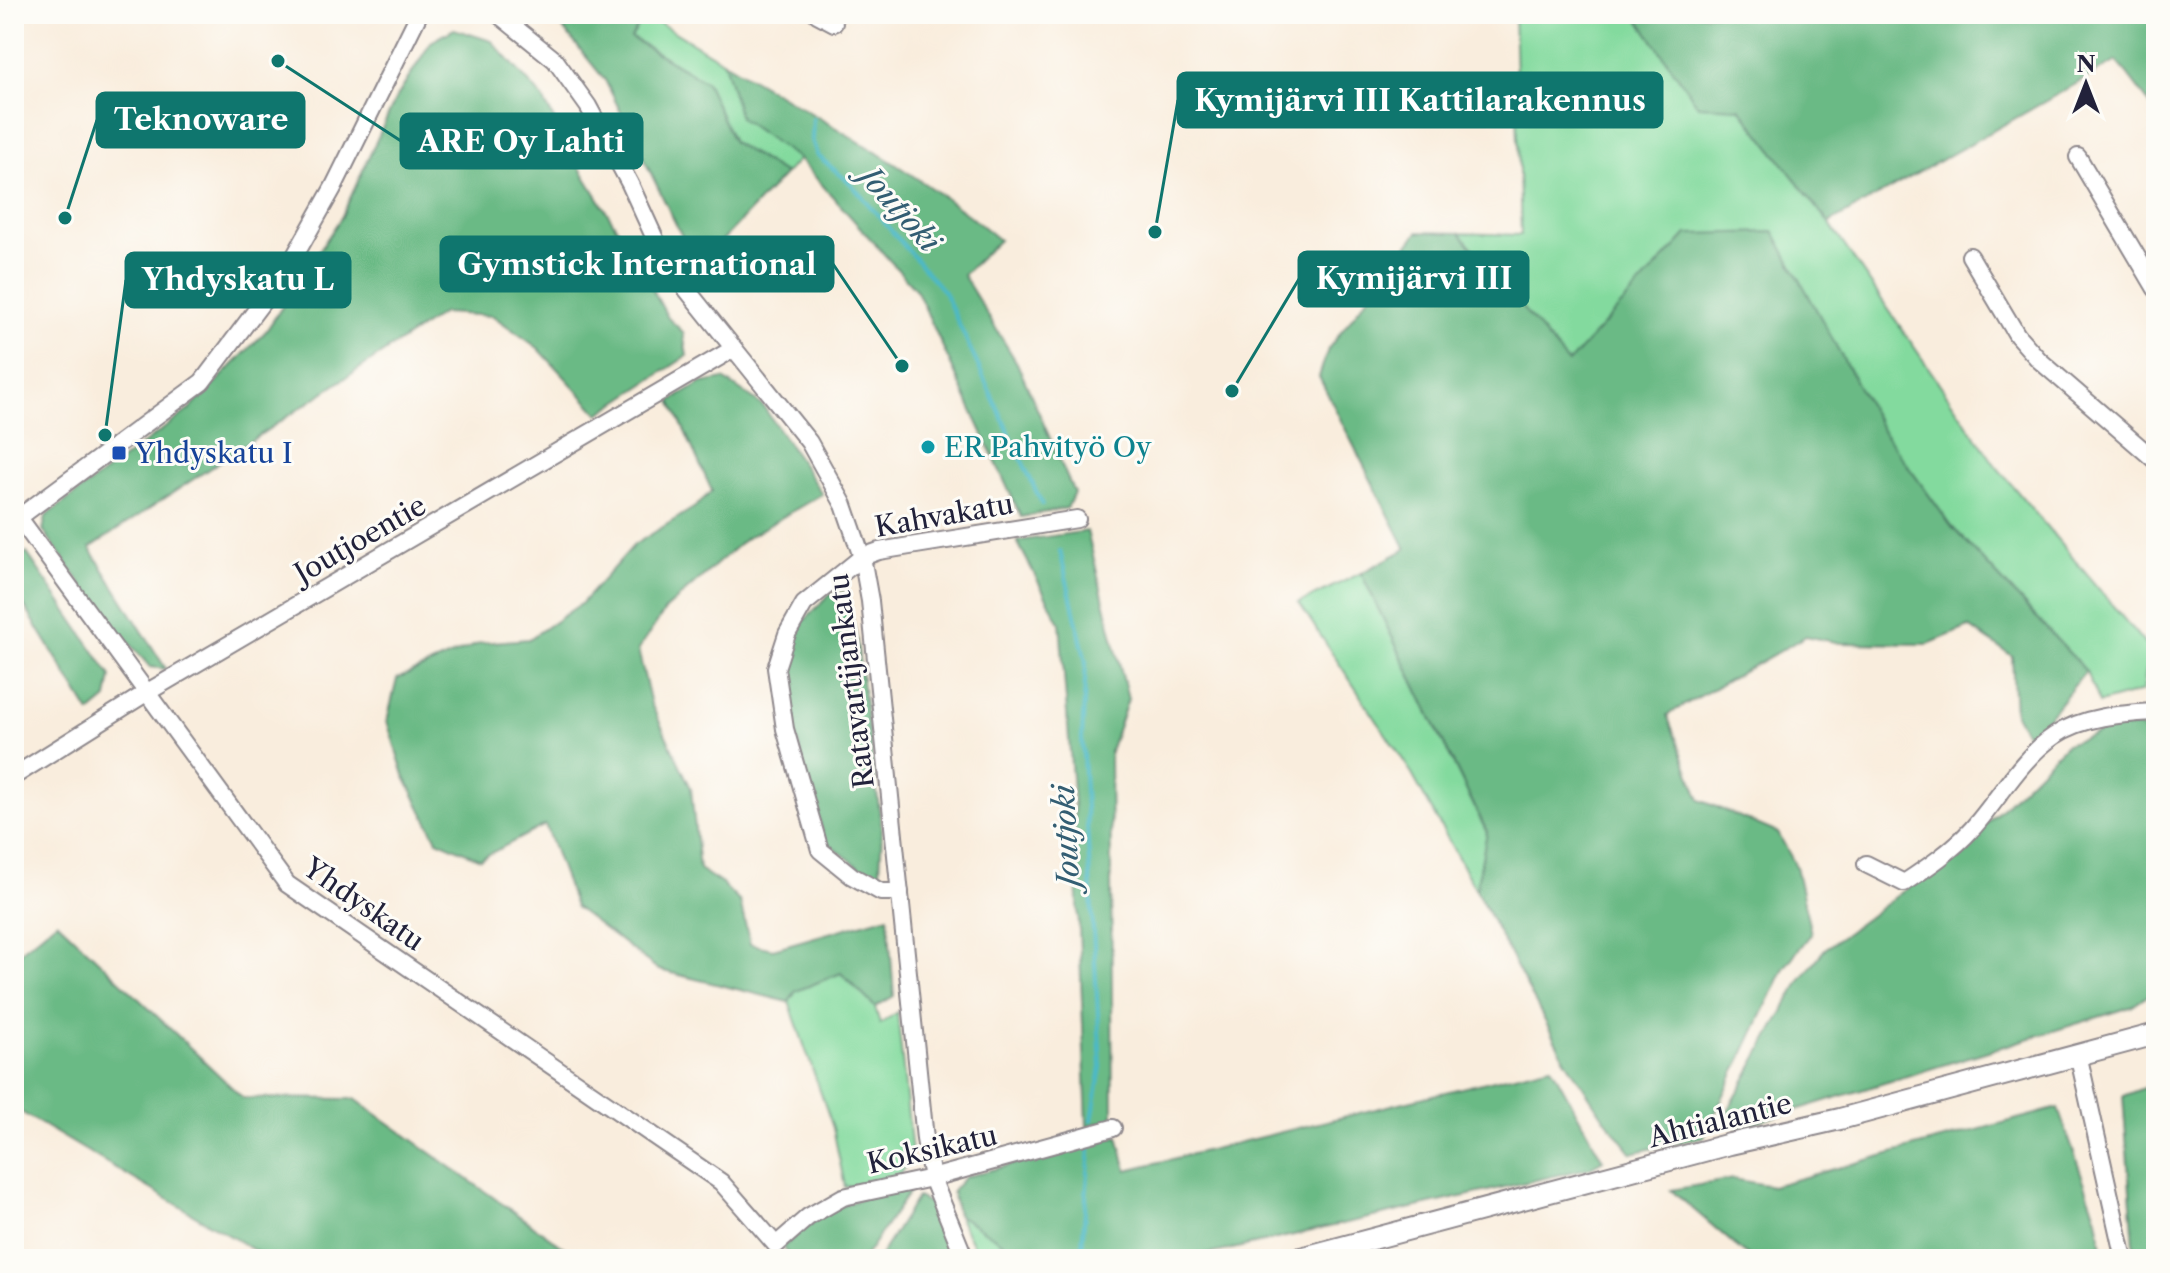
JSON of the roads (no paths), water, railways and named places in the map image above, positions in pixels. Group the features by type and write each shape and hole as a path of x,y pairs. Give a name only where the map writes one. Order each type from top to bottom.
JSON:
{"main road":[{"name":"Ahtialantie","path":"1297,1259 2156,1034"}],"street":[{"path":"16,517 202,382 288,268 333,188 419,14"},
{"name":"Ratavartijankatu","path":"498,14 555,60 588,106 630,184 667,265 809,442 844,505 862,557 870,601 925,1139 932,1178 965,1259"},
{"path":"817,14 834,23"},
{"path":"2078,157 2156,289"},
{"path":"1970,256 2017,335 2039,360 2156,461"},
{"name":"Joutjoentie","path":"14,776 146,693 733,349"},
{"name":"Yhdyskatu","path":"16,517 287,884 721,1182 776,1245"},
{"name":"Kahvakatu","path":"900,892 881,892 852,876 820,850 785,729 776,668 787,634 804,604 862,557 879,551 1077,519"},
{"path":"1866,864 1904,883 1930,866 1971,830 2026,763 2055,736 2080,724 2103,718 2156,712"},
{"path":"2078,1054 2124,1259"},
{"name":"Koksikatu","path":"776,1245 808,1217 843,1197 932,1178 1113,1128"}],"waterway":[{"name":"Joutjoki","path":"813,119 812,140 817,155 851,184 944,292 1042,504"},
{"name":"Joutjoki","path":"1060,551 1086,662 1082,738 1101,1067 1092,1120"},
{"name":"Joutjoki","path":"1081,1259 1090,1148"}],"place":[{"name":"ARE Oy Lahti","path":"278,61"},
{"name":"Teknoware","path":"65,218"},
{"name":"Kymijärvi III Kattilarakennus","path":"1155,232"},
{"name":"Gymstick International","path":"902,366"},
{"name":"Kymijärvi III","path":"1232,391"},
{"name":"Yhdyskatu L","path":"105,435"},
{"name":"ER Pahvityö Oy","path":"928,447"},
{"name":"Yhdyskatu I","path":"119,453"}]}
